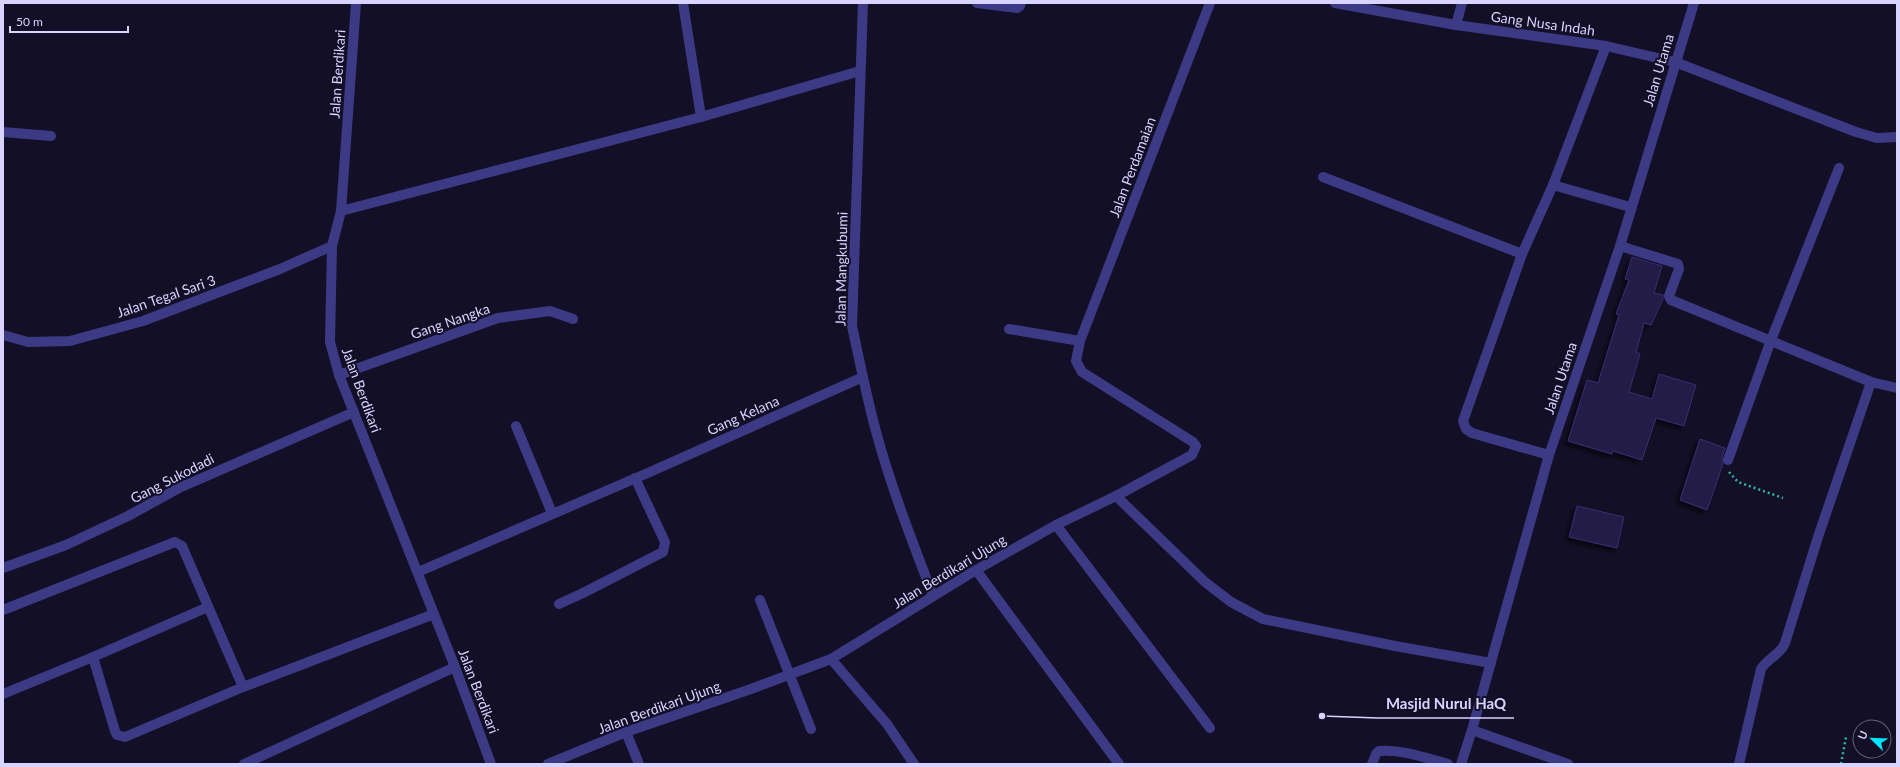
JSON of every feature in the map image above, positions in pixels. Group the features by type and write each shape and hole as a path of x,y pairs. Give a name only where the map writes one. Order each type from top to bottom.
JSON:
{"street":[{"name":"Jalan Berdikari","path":"356,3 341,210 332,246 330,342 339,375 418,572 491,764"},
{"path":"682,3 701,117"},
{"name":"Jalan Mangkubumi","path":"863,3 852,326 877,436 903,514 933,596"},
{"path":"977,3 1017,8 1021,3"},
{"name":"Jalan Perdamaian","path":"1080,341 1210,3"},
{"name":"Gang Nusa Indah","path":"1335,3 1371,6 1456,25 1606,46 1675,62 1856,132 1878,138 1897,137"},
{"path":"1456,25 1462,3"},
{"name":"Jalan Utama","path":"1460,764 1472,730 1549,455 1620,246 1630,207 1694,3"},
{"path":"1549,455 1472,433 1466,429 1464,421 1522,254 1553,184 1606,46"},
{"path":"341,210 701,117 860,71"},
{"path":"3,132 50,136"},
{"path":"1728,460 1771,340 1839,168"},
{"path":"1323,177 1522,254"},
{"path":"1553,184 1630,207"},
{"name":"Jalan Tegal Sari 3","path":"3,335 28,342 70,341 150,318 280,269 332,246"},
{"path":"1620,246 1678,264 1679,269 1669,296 1671,300 1871,382 1897,388"},
{"name":"Gang Nangka","path":"339,375 498,318 550,311 573,319"},
{"path":"1009,329 1080,341"},
{"name":"Jalan Berdikari Ujung","path":"548,764 626,732 831,659 976,570 1056,525 1116,496 1192,455 1196,446 1193,442 1082,372 1076,361 1080,341"},
{"name":"Gang Kelana","path":"418,572 863,377"},
{"path":"1739,764 1761,669 1767,660 1782,650 1785,643 1818,536 1871,382"},
{"name":"Gang Sukodadi","path":"3,568 66,545 128,516 200,478 354,412"},
{"path":"516,426 552,513"},
{"path":"559,604 663,552 665,542 635,478"},
{"path":"1116,496 1205,582 1231,602 1263,619 1396,646 1491,663"},
{"path":"1056,525 1210,728"},
{"path":"3,610 174,542 182,546 243,687"},
{"path":"976,570 1119,764"},
{"path":"760,600 812,729"},
{"path":"3,694 208,607"},
{"path":"93,657 115,731 117,735 125,737 243,687 434,614"},
{"path":"831,659 887,724 914,764"},
{"path":"244,764 455,667"},
{"path":"1472,730 1568,764"},
{"path":"626,732 639,764"},
{"path":"1372,764 1378,751 1419,756 1448,764"}],"path":[{"path":"1728,460 1726,467 1728,472 1738,482 1783,498"},
{"path":"1841,764 1846,737"}],"building":[{"path":"1632,257 1662,266 1654,293 1663,295 1663,299 1651,325 1644,323 1636,352 1640,354 1629,392 1652,399 1659,374 1696,385 1684,426 1656,418 1642,460 1613,451 1612,454 1568,441 1587,380 1598,383 1619,315 1616,314 1629,280 1625,279"},
{"path":"1700,439 1725,448 1722,458 1723,464 1707,510 1680,500"},
{"path":"1577,506 1624,517 1617,548 1569,537"}],"place":[{"name":"Masjid Nurul HaQ","path":"1322,716"}]}
